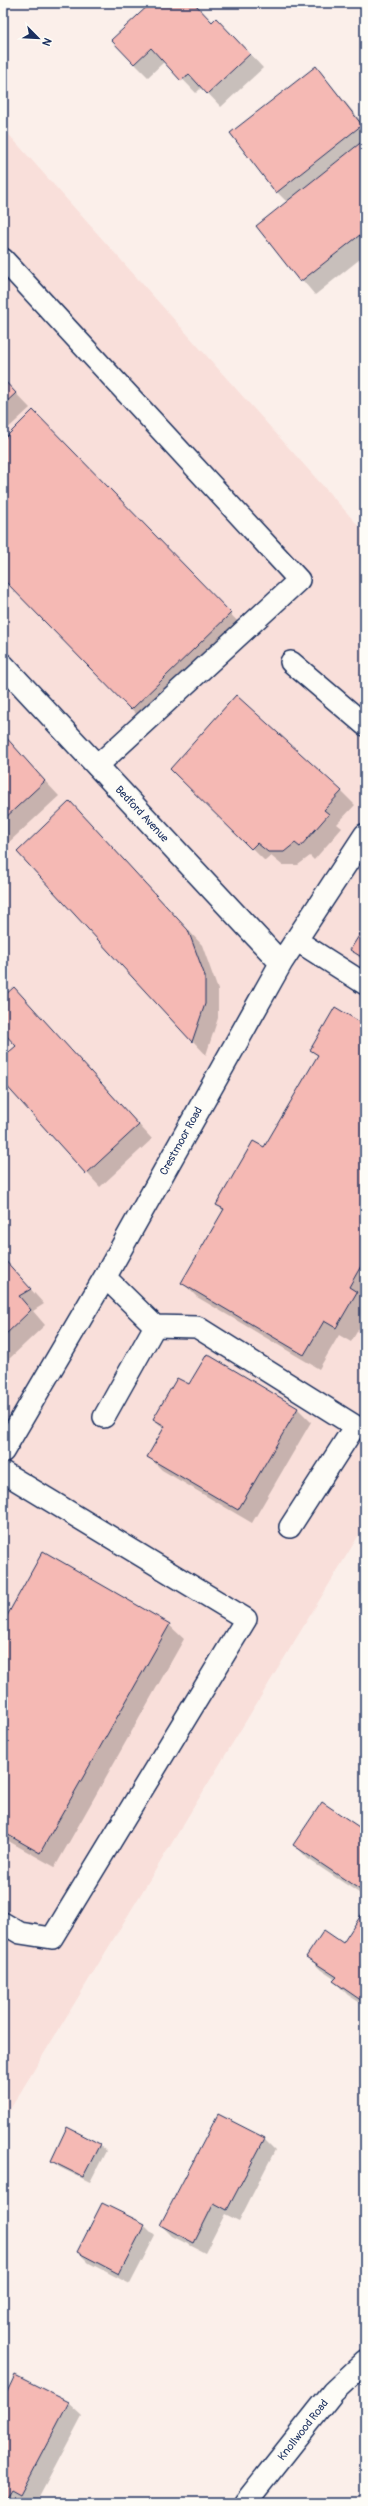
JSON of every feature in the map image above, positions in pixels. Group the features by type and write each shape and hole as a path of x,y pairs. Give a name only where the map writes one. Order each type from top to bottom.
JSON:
{"street":[{"name":"Bedford Avenue","path":"3,664 281,963"},
{"name":"Crestmoor Road","path":"3,1451 105,1277 281,963 365,835"},
{"name":"Knollwood Road","path":"245,2503 333,2392 365,2362"}],"lane":[{"path":"3,259 299,580 97,766"},
{"path":"291,662 365,725"},
{"path":"296,940 365,984"},
{"path":"105,1277 155,1326 197,1327 355,1426 290,1527"},
{"path":"104,1417 155,1326"},
{"path":"3,1472 246,1619 52,1938 20,1934 3,1923"}],"shaded area":[{"path":"3,128 365,533 365,1525 3,2121"}],"building":[{"path":"151,3 194,3 212,22 216,18 250,54 207,94 189,74 181,81 151,48 134,64 111,40"},
{"path":"316,66 362,125 276,193 230,133"},
{"path":"364,140 365,231 300,282 256,226"},
{"path":"3,379 16,393 3,405"},
{"path":"33,410 231,613 131,710 3,579 3,440"},
{"path":"236,695 342,791 324,810 329,814 300,847 295,843 284,852 268,852 257,843 251,849 170,769"},
{"path":"4,735 45,781 3,820 3,737"},
{"path":"70,801 188,930 205,976 205,1004 192,1042 17,852"},
{"path":"365,926 365,959 350,950"},
{"path":"14,987 139,1125 86,1174 3,1082 3,1057 16,1046 3,1032 3,997"},
{"path":"335,1007 365,1025 365,1259 349,1287 357,1292 336,1328 324,1321 304,1355 181,1283 224,1209 216,1205 253,1141 264,1147 318,1055 310,1050"},
{"path":"3,1258 31,1289 19,1296 31,1310 3,1337"},
{"path":"207,1354 298,1408 238,1510 147,1457 165,1426 153,1419 177,1378 189,1384"},
{"path":"43,1551 170,1624 40,1853 3,1832 3,1623"},
{"path":"322,1802 365,1831 365,1893 293,1845"},
{"path":"365,1909 365,2003 333,1981 337,1977 306,1957 324,1930 343,1943"},
{"path":"218,2114 265,2138 227,2210 214,2203 194,2243 160,2225"},
{"path":"67,2127 100,2144 83,2177 51,2161"},
{"path":"102,2203 145,2224 119,2274 77,2252"},
{"path":"15,2375 69,2402 20,2495 11,2490 3,2503 3,2390 7,2392"}]}
